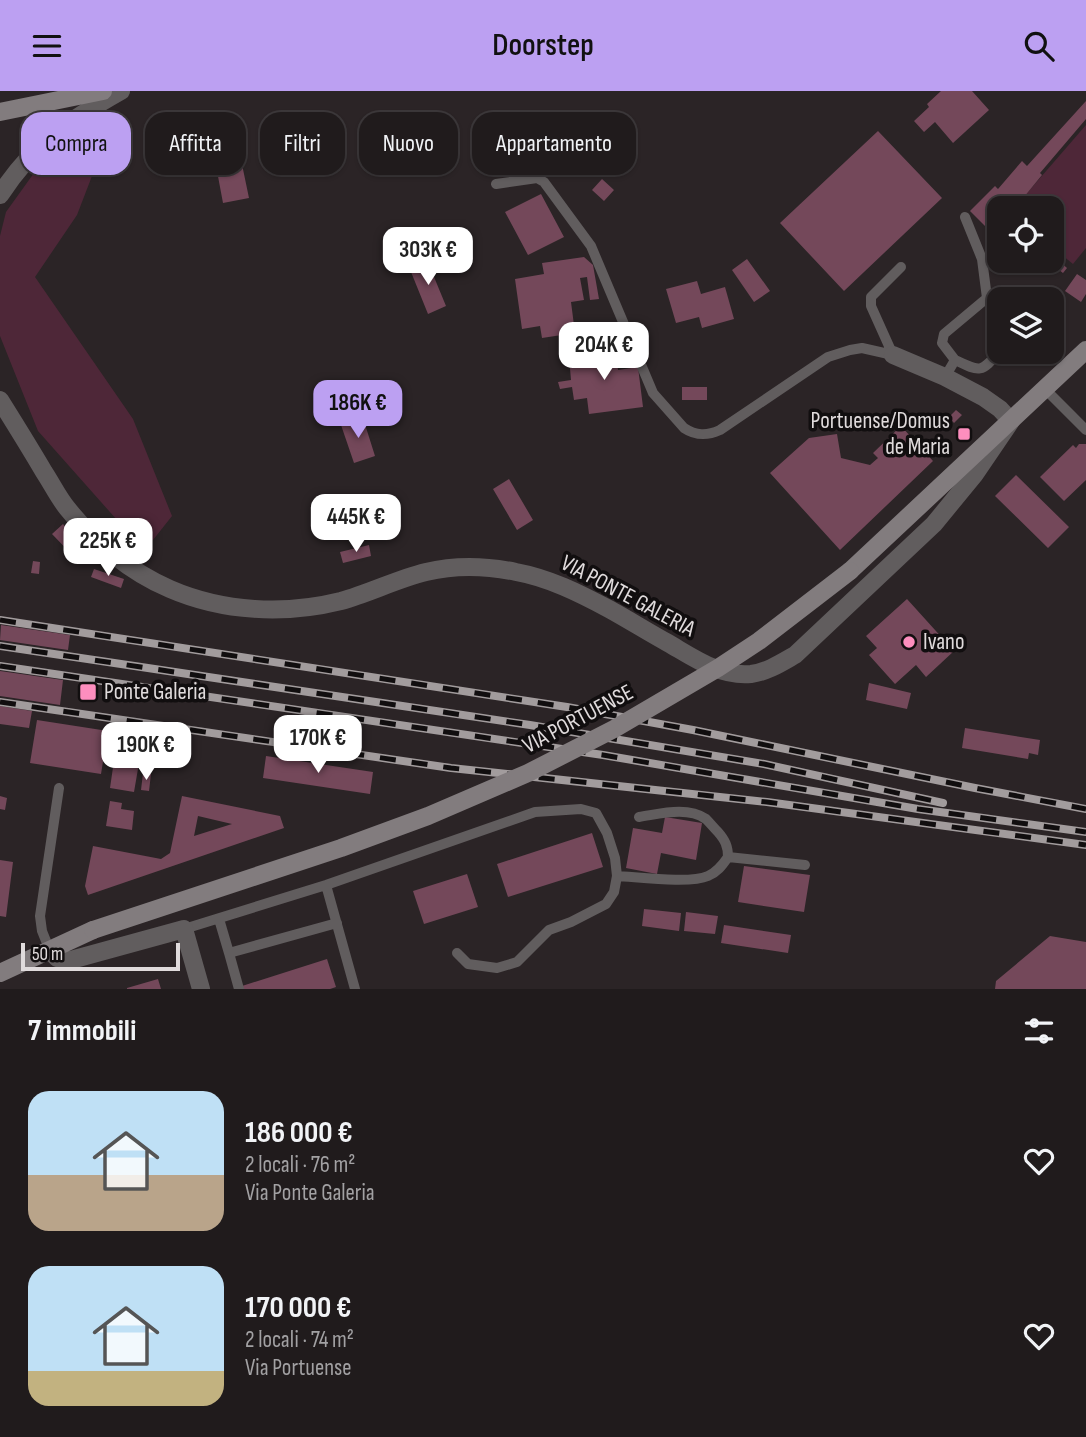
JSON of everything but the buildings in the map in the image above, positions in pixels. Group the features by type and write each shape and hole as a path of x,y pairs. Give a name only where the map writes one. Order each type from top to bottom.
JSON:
{"main road":[{"path":"0,112 103,91"},
{"name":"VIA PORTUENSE","path":"0,974 93,930 341,848 428,816 528,773 671,697 769,633 850,571 1086,350"}],"street":[{"path":"0,195 24,161 46,140 76,117 121,91"},
{"path":"893,355 945,377 991,402 1011,421"},
{"name":"VIA PONTE GALERIA","path":"0,400 65,506 83,526 124,562 168,588 190,597 254,609 295,609 345,600 439,569 475,567 502,570 527,574 568,588 610,609 703,664 738,674 762,671 794,655 933,524 975,474 1011,421"},
{"path":"50,951 57,958 71,960 184,929 201,989"}],"lane":[{"path":"496,184 537,178 544,182 591,246 653,393 684,428 691,432 705,435 720,430 828,357 862,348 893,355"},
{"path":"965,217 982,259 987,298 944,334 942,343 955,360 975,370 989,364"},
{"path":"893,355 871,306 871,296 901,267"},
{"path":"945,377 955,360"},
{"path":"1045,389 1086,430"},
{"path":"50,951 40,924 40,916 59,788"},
{"path":"184,929 326,885 535,812 581,809 596,813 615,858 617,876 614,892 606,904 549,930 517,962 497,968 468,964 457,953"},
{"path":"617,876 690,880 706,877 719,870 728,857 724,839 705,819 692,813 681,811 639,817"},
{"path":"728,857 805,865"},
{"path":"326,885 355,989"},
{"path":"219,919 239,989"},
{"path":"229,953 337,923"}],"shaded area":[{"path":"1086,125 1086,248 1073,264 1064,257 1064,196 1024,196"},
{"path":"33,175 92,176 77,215 35,277 133,419 172,516 153,540 133,538 38,431 0,336 0,236 6,212"}],"railway":[{"path":"0,620 567,707 1086,809"},
{"path":"0,646 530,725 764,764 943,803"},
{"path":"0,666 603,755 918,809 1086,832"},
{"path":"0,702 451,768 767,802 1086,845"}],"place":[{"name":"Portuense/Domus de Maria","path":"964,434"},
{"name":"Ivano","path":"909,642"},
{"name":"Ponte Galeria","path":"88,692"}]}
